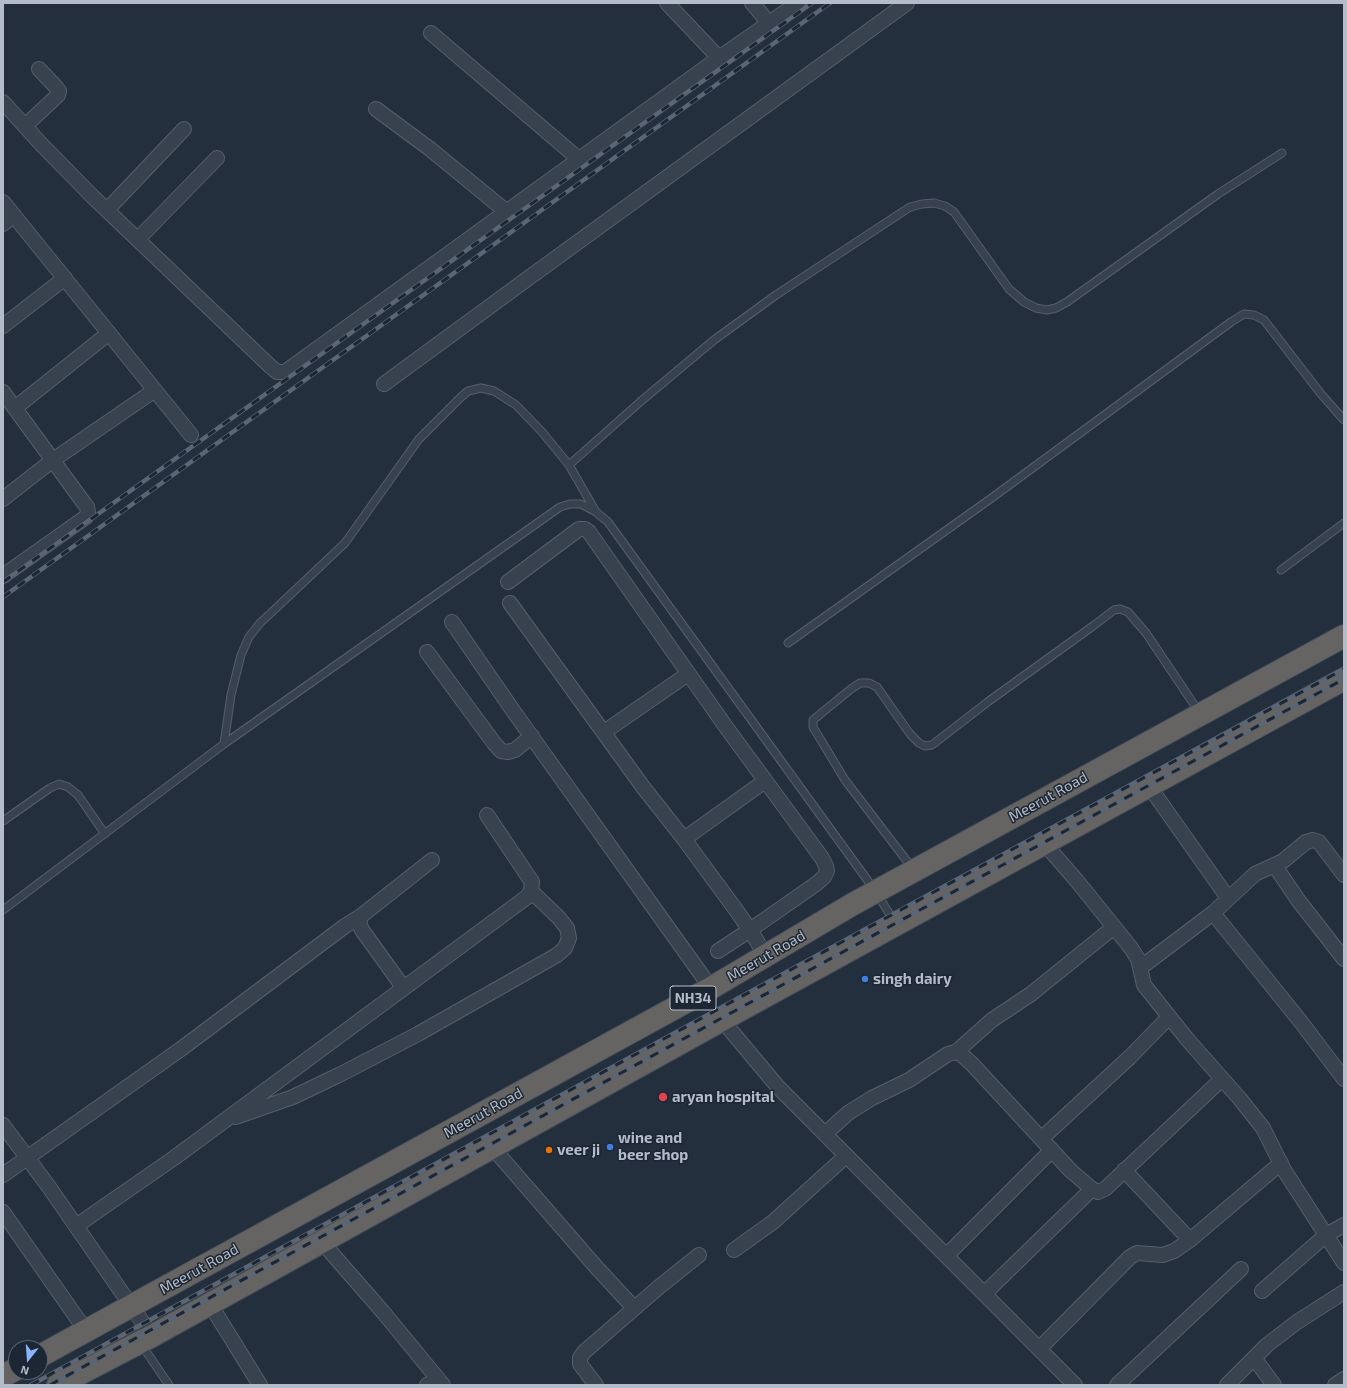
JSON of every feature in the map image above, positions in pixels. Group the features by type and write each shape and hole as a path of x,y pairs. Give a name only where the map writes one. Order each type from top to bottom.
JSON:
{"highway":[{"name":"Meerut Road","path":"48,1352 711,988 876,892 1344,636"},
{"name":"NH34","path":"58,1385 83,1376 146,1339 492,1147 1344,679"}],"street":[{"path":"667,3 719,58"},
{"path":"752,3 769,23"},
{"path":"3,102 41,144 107,210 270,366 277,372 285,372 719,58 798,3"},
{"path":"384,384 907,3"},
{"path":"431,33 580,160"},
{"path":"25,126 58,95 59,91 56,87 39,70"},
{"path":"376,109 430,149 507,212"},
{"path":"107,210 184,128"},
{"path":"138,239 217,158"},
{"path":"3,202 191,435"},
{"path":"3,224 14,215"},
{"path":"3,326 65,278"},
{"path":"15,408 109,333"},
{"path":"3,499 53,460 155,390"},
{"path":"3,392 82,499 88,512 86,517 5,571"},
{"path":"508,582 579,529 590,532 688,674 822,858 827,871 824,877 718,951"},
{"path":"510,603 643,787 684,839 736,910 766,956"},
{"path":"452,622 711,988"},
{"path":"427,652 501,751 508,752 515,750 532,736"},
{"path":"604,732 688,674"},
{"path":"684,839 765,781"},
{"path":"1149,786 1228,898"},
{"path":"76,1226 174,1158 403,987 527,897 531,890 532,882 487,815"},
{"path":"1140,968 1213,913 1255,874 1283,861 1306,842 1313,840 1319,842 1344,875"},
{"path":"1044,843 1077,881 1138,959 1144,985 1187,1039 1240,1099 1263,1128 1281,1163 1344,1263"},
{"path":"3,1175 187,1044 361,916 432,860"},
{"path":"1275,866 1298,900 1344,959"},
{"path":"223,1121 292,1097 341,1074 418,1034 557,955 565,948 569,938 567,928 531,890"},
{"path":"1213,913 1301,1022 1344,1079"},
{"path":"361,916 359,923 362,930 403,987"},
{"path":"825,1134 848,1113 872,1098 909,1080 948,1054 956,1052 992,1020 1031,994 1114,927"},
{"path":"1042,1138 1130,1057 1169,1017"},
{"path":"722,1020 778,1087 1075,1385"},
{"path":"956,1052 972,1064 1071,1171 1092,1189 1098,1192 1124,1170 1222,1078"},
{"path":"3,1125 28,1158 132,1306 146,1339"},
{"path":"492,1147 597,1268 634,1308"},
{"path":"946,1256 1052,1150"},
{"path":"734,1250 773,1222 846,1156"},
{"path":"1039,1348 1130,1257 1137,1253 1163,1255 1174,1251 1190,1240 1281,1163"},
{"path":"1124,1170 1190,1240"},
{"path":"984,1294 1092,1189"},
{"path":"3,1212 86,1331"},
{"path":"1262,1291 1326,1235 1344,1225"},
{"path":"321,1242 436,1383"},
{"path":"595,1385 580,1364 580,1358 584,1352 634,1308 699,1255"},
{"path":"1117,1385 1241,1269"},
{"path":"1227,1385 1267,1345 1296,1322 1344,1292"},
{"path":"210,1304 260,1385"},
{"path":"1254,1358 1274,1385"},
{"path":"1335,1385 1344,1379"}],"lane":[{"path":"569,465 640,402 714,340 776,295 910,207 934,203 945,206 954,212 1009,289 1024,302 1036,308 1048,310 1056,308 1067,302 1218,194 1282,153"},
{"path":"788,643 994,497 1231,322 1244,314 1254,315 1264,320 1321,394 1344,420"},
{"path":"224,744 231,695 241,655 249,637 260,623 346,542 419,439 468,391 480,388 494,391 516,405 542,432 569,465 596,512"},
{"path":"3,910 224,744 560,507 570,504 581,504 596,512 608,522 876,892 896,924"},
{"path":"1281,570 1344,522"},
{"path":"914,871 845,780 813,727 813,720 816,717 860,683 870,683 878,687 910,734 925,746 932,745 988,701 1114,610 1120,609 1128,612 1146,632 1201,714"},
{"path":"3,821 50,788 59,784 68,787 78,795 105,834"},
{"path":"146,1339 169,1385"}],"railway":[{"path":"3,582 812,3"},
{"path":"3,597 830,3"},
{"path":"31,1385 1344,669"},
{"path":"50,1385 1344,679"}],"place":[{"name":"singh dairy","path":"865,979"},
{"name":"aryan hospital","path":"663,1097"},
{"name":"wine and beer shop","path":"610,1147"},
{"name":"veer ji","path":"549,1150"}]}
